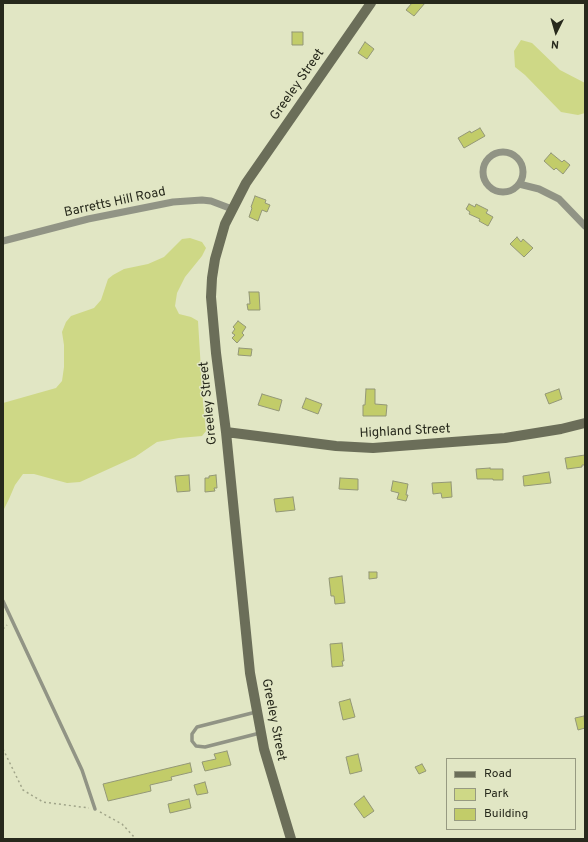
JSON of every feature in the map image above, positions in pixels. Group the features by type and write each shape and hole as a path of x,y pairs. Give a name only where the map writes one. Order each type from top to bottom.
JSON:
{"street":[{"name":"Greeley Street","path":"291,839 274,785 261,733 250,673 211,297 212,278 216,255 225,224 246,182 371,3"},
{"path":"501,152 514,155 522,165 522,178 519,184 508,191 501,192 494,190 485,181 483,175 483,168 486,162 495,154 501,152"},
{"path":"519,184 539,189 559,200 585,226"},
{"name":"Barretts Hill Road","path":"3,241 88,219 173,202 202,200 211,201 232,209"},
{"name":"Highland Street","path":"226,432 336,446 373,448 505,438 562,429 585,423"}],"lane":[{"path":"3,601 82,770 95,809"},
{"path":"256,712 197,727 192,734 192,741 196,746 205,747 261,733"}],"path":[{"path":"3,749 23,790 43,802 95,809 122,824 136,839"}],"green space":[{"path":"521,40 532,43 560,70 585,83 585,113 578,115 561,112 525,75 515,67 514,51"},
{"path":"190,238 202,242 206,248 202,256 185,277 177,293 175,306 179,314 191,317 198,321 206,431 202,436 157,442 135,457 80,482 67,483 34,474 23,474 15,485 3,511 3,403 56,388 62,381 64,367 64,345 62,332 66,322 71,316 94,308 101,300 108,279 113,275 124,269 148,264 164,257 182,239"}],"building":[{"path":"412,3 425,3 414,16 406,10"},
{"path":"292,32 303,32 303,45 292,45"},
{"path":"365,42 374,49 367,59 358,53"},
{"path":"480,128 485,136 464,148 458,138 470,131 471,133"},
{"path":"551,153 562,162 564,160 570,165 563,174 556,168 554,170 544,161"},
{"path":"255,196 266,200 265,203 270,205 267,212 262,210 258,221 249,217"},
{"path":"469,204 475,207 476,204 488,210 486,213 493,217 488,226 479,221 480,219 469,214 470,212 466,209"},
{"path":"517,237 521,242 523,239 533,248 524,257 510,244"},
{"path":"249,292 259,292 260,310 248,310 247,304 250,304"},
{"path":"238,321 246,327 242,333 244,335 237,343 232,338 235,335 232,333 235,329 233,327"},
{"path":"239,348 252,349 251,356 238,355"},
{"path":"366,389 375,389 375,404 387,405 386,416 363,416 363,405 365,405"},
{"path":"559,389 562,399 549,404 545,394"},
{"path":"262,394 282,400 279,411 258,405"},
{"path":"306,398 322,404 318,414 302,408"},
{"path":"585,455 585,465 582,465 582,467 567,469 565,458"},
{"path":"476,469 503,469 503,480 477,479"},
{"path":"549,472 551,483 524,486 523,476"},
{"path":"189,475 190,491 177,492 175,476"},
{"path":"216,475 217,488 214,488 215,491 205,492 205,478"},
{"path":"340,478 358,479 358,490 339,489"},
{"path":"393,481 408,484 406,495 408,495 406,501 397,499 399,493 391,491"},
{"path":"451,482 452,497 442,498 441,493 433,494 432,483"},
{"path":"293,497 295,510 276,512 274,499"},
{"path":"369,572 377,572 377,578 369,579"},
{"path":"342,576 345,603 335,604 334,596 331,596 329,578"},
{"path":"342,643 344,661 342,661 343,666 332,667 330,644"},
{"path":"350,699 355,717 343,720 339,702"},
{"path":"584,716 585,728 578,730 575,718"},
{"path":"227,751 231,765 205,771 202,762 216,759 214,754"},
{"path":"358,754 362,771 350,774 346,757"},
{"path":"190,763 192,772 171,777 172,780 150,785 151,791 108,801 103,784"},
{"path":"422,764 426,771 419,774 415,767"},
{"path":"205,782 208,793 197,795 194,785"},
{"path":"364,796 374,811 364,818 354,804"},
{"path":"189,799 191,808 170,813 168,804"}]}
